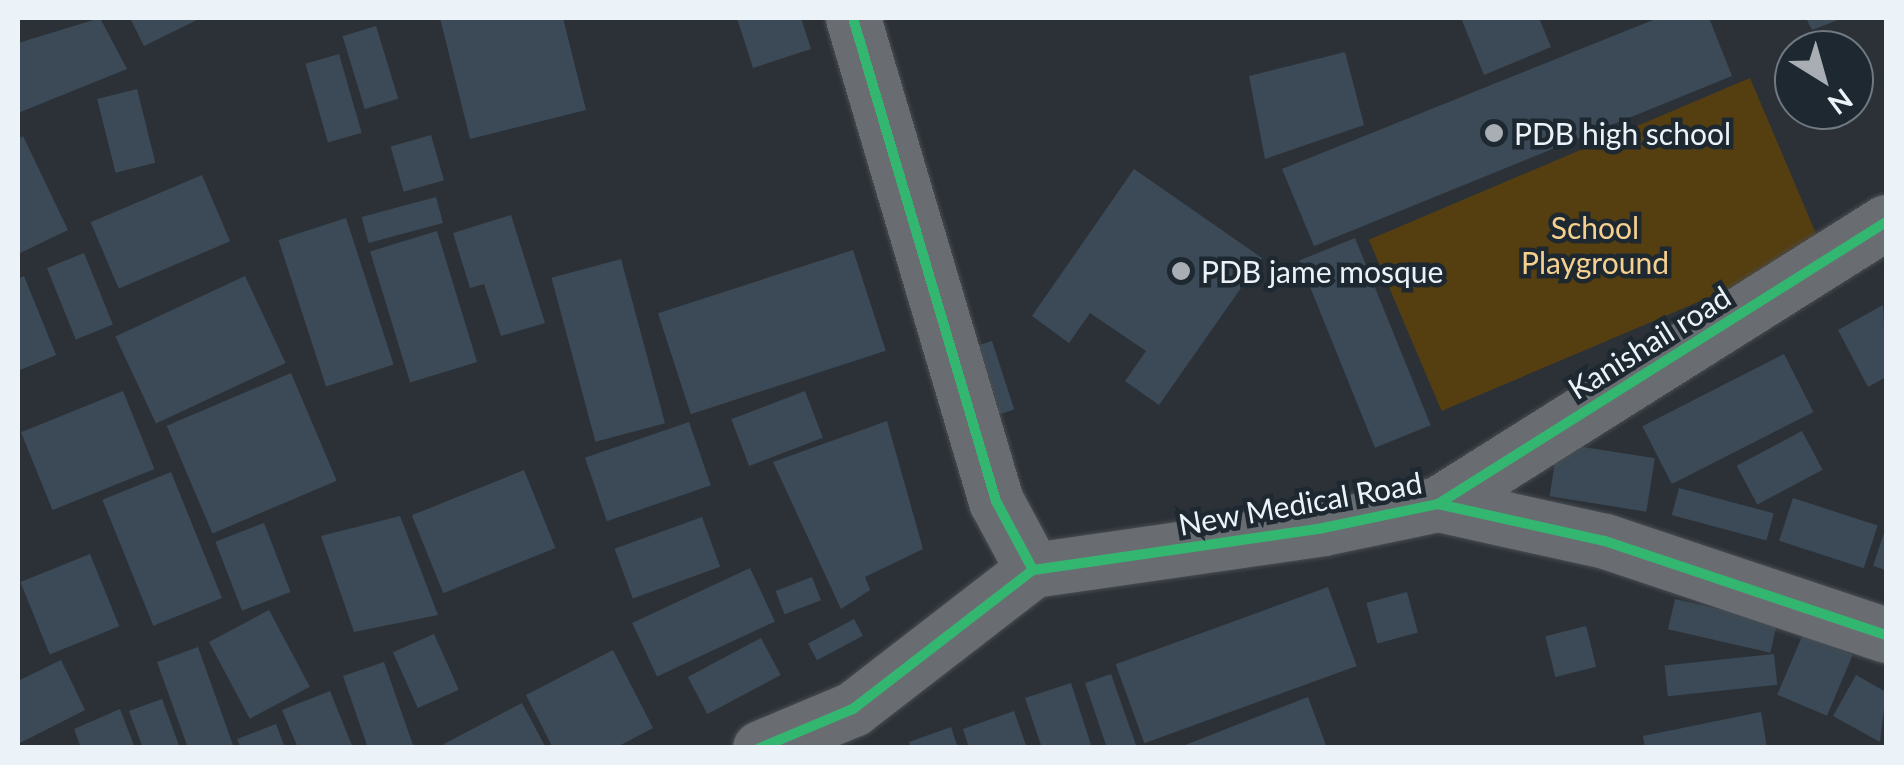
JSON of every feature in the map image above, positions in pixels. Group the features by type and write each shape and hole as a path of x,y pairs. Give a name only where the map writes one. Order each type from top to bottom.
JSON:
{"street":[{"path":"854,18 996,501 1033,570"},
{"name":"Kanishail road","path":"1438,504 1886,222"},
{"name":"New Medical Road","path":"760,748 853,709 1033,570 1323,528 1438,504 1605,541 1886,635"}],"green space":[{"name":"School Playground","path":"1750,78 1823,249 1442,411 1369,240"}],"building":[{"path":"100,18 127,69 18,113 18,43"},
{"path":"130,18 201,18 144,46"},
{"path":"440,18 563,18 586,110 470,139"},
{"path":"737,18 801,18 811,49 753,68"},
{"path":"1461,18 1539,18 1551,47 1484,75"},
{"path":"1658,18 1709,18 1732,76 1314,246 1282,169"},
{"path":"1806,18 1843,18 1812,30"},
{"path":"376,26 398,99 365,109 343,36"},
{"path":"1345,52 1364,125 1265,159 1249,76"},
{"path":"339,54 362,133 328,142 305,64"},
{"path":"137,89 155,163 116,173 97,99"},
{"path":"431,135 444,180 404,192 391,147"},
{"path":"23,136 68,230 18,254 18,139"},
{"path":"1134,169 1262,258 1159,405 1125,381 1146,351 1090,313 1069,343 1032,316"},
{"path":"202,175 230,241 119,289 91,222"},
{"path":"436,197 443,223 369,243 362,217"},
{"path":"511,215 545,323 501,336 484,284 470,288 453,233"},
{"path":"346,218 394,364 326,386 278,240"},
{"path":"437,231 477,362 410,382 370,251"},
{"path":"1355,238 1431,425 1375,448 1299,260"},
{"path":"853,250 886,351 691,414 658,313"},
{"path":"84,253 113,324 76,339 47,268"},
{"path":"621,259 665,423 595,442 551,278"},
{"path":"24,276 56,355 18,371 18,279"},
{"path":"245,276 286,363 156,423 115,336"},
{"path":"1883,305 1886,377 1868,387 1838,330"},
{"path":"992,341 1014,409 986,419 963,350"},
{"path":"1784,354 1814,412 1672,484 1642,426"},
{"path":"291,373 337,481 212,533 167,426"},
{"path":"123,391 154,469 52,510 21,432"},
{"path":"805,391 823,438 749,466 731,419"},
{"path":"887,421 923,549 865,577 870,590 841,609 773,462"},
{"path":"689,422 711,485 607,521 585,458"},
{"path":"1802,431 1823,470 1757,505 1737,466"},
{"path":"1558,443 1655,458 1646,512 1550,496"},
{"path":"524,470 555,548 443,593 412,515"},
{"path":"171,472 222,598 153,626 102,500"},
{"path":"1679,488 1774,513 1766,540 1672,515"},
{"path":"1793,498 1878,526 1864,568 1779,541"},
{"path":"400,516 438,615 354,632 321,536"},
{"path":"702,517 720,567 633,599 615,549"},
{"path":"264,523 291,592 242,611 215,542"},
{"path":"1886,527 1886,570 1873,566"},
{"path":"90,554 119,626 50,654 20,582"},
{"path":"750,568 775,621 657,676 632,623"},
{"path":"812,577 821,600 785,614 776,591"},
{"path":"1328,587 1357,666 1144,743 1116,664"},
{"path":"1407,592 1418,633 1377,643 1366,603"},
{"path":"1675,599 1777,623 1770,653 1668,629"},
{"path":"269,610 310,687 250,719 209,642"},
{"path":"854,619 863,636 817,660 808,643"},
{"path":"1586,626 1596,667 1555,677 1545,636"},
{"path":"434,634 459,690 418,708 393,652"},
{"path":"1803,634 1853,655 1827,716 1777,695"},
{"path":"761,638 781,675 707,714 688,677"},
{"path":"198,647 234,748 188,748 157,662"},
{"path":"613,650 653,728 615,748 553,748 526,695"},
{"path":"1774,654 1777,685 1668,696 1665,665"},
{"path":"61,660 85,710 18,744 18,681"},
{"path":"384,662 414,748 368,748 343,676"},
{"path":"1111,674 1137,748 1107,748 1085,683"},
{"path":"1856,675 1886,692 1880,742 1833,716"},
{"path":"1071,683 1092,748 1042,748 1025,698"},
{"path":"330,691 353,748 298,748 282,710"},
{"path":"1308,697 1327,748 1180,748 1180,747"},
{"path":"162,699 180,748 143,748 129,711"},
{"path":"522,703 546,748 446,748 444,744"},
{"path":"120,709 135,748 81,748 74,729"},
{"path":"1014,711 1027,748 969,748 963,729"},
{"path":"1761,712 1767,748 1645,748 1643,736"},
{"path":"276,724 285,748 241,748 237,739"},
{"path":"951,727 958,748 911,748 909,742"}],"cycle path":[{"path":"853,18 996,501 1033,570"},
{"path":"1438,504 1886,222"},
{"path":"760,748 853,709 1033,570 1323,528 1438,504 1605,541 1886,635"}],"place":[{"name":"PDB high school","path":"1494,133"},
{"name":"PDB jame mosque","path":"1181,271"}]}
